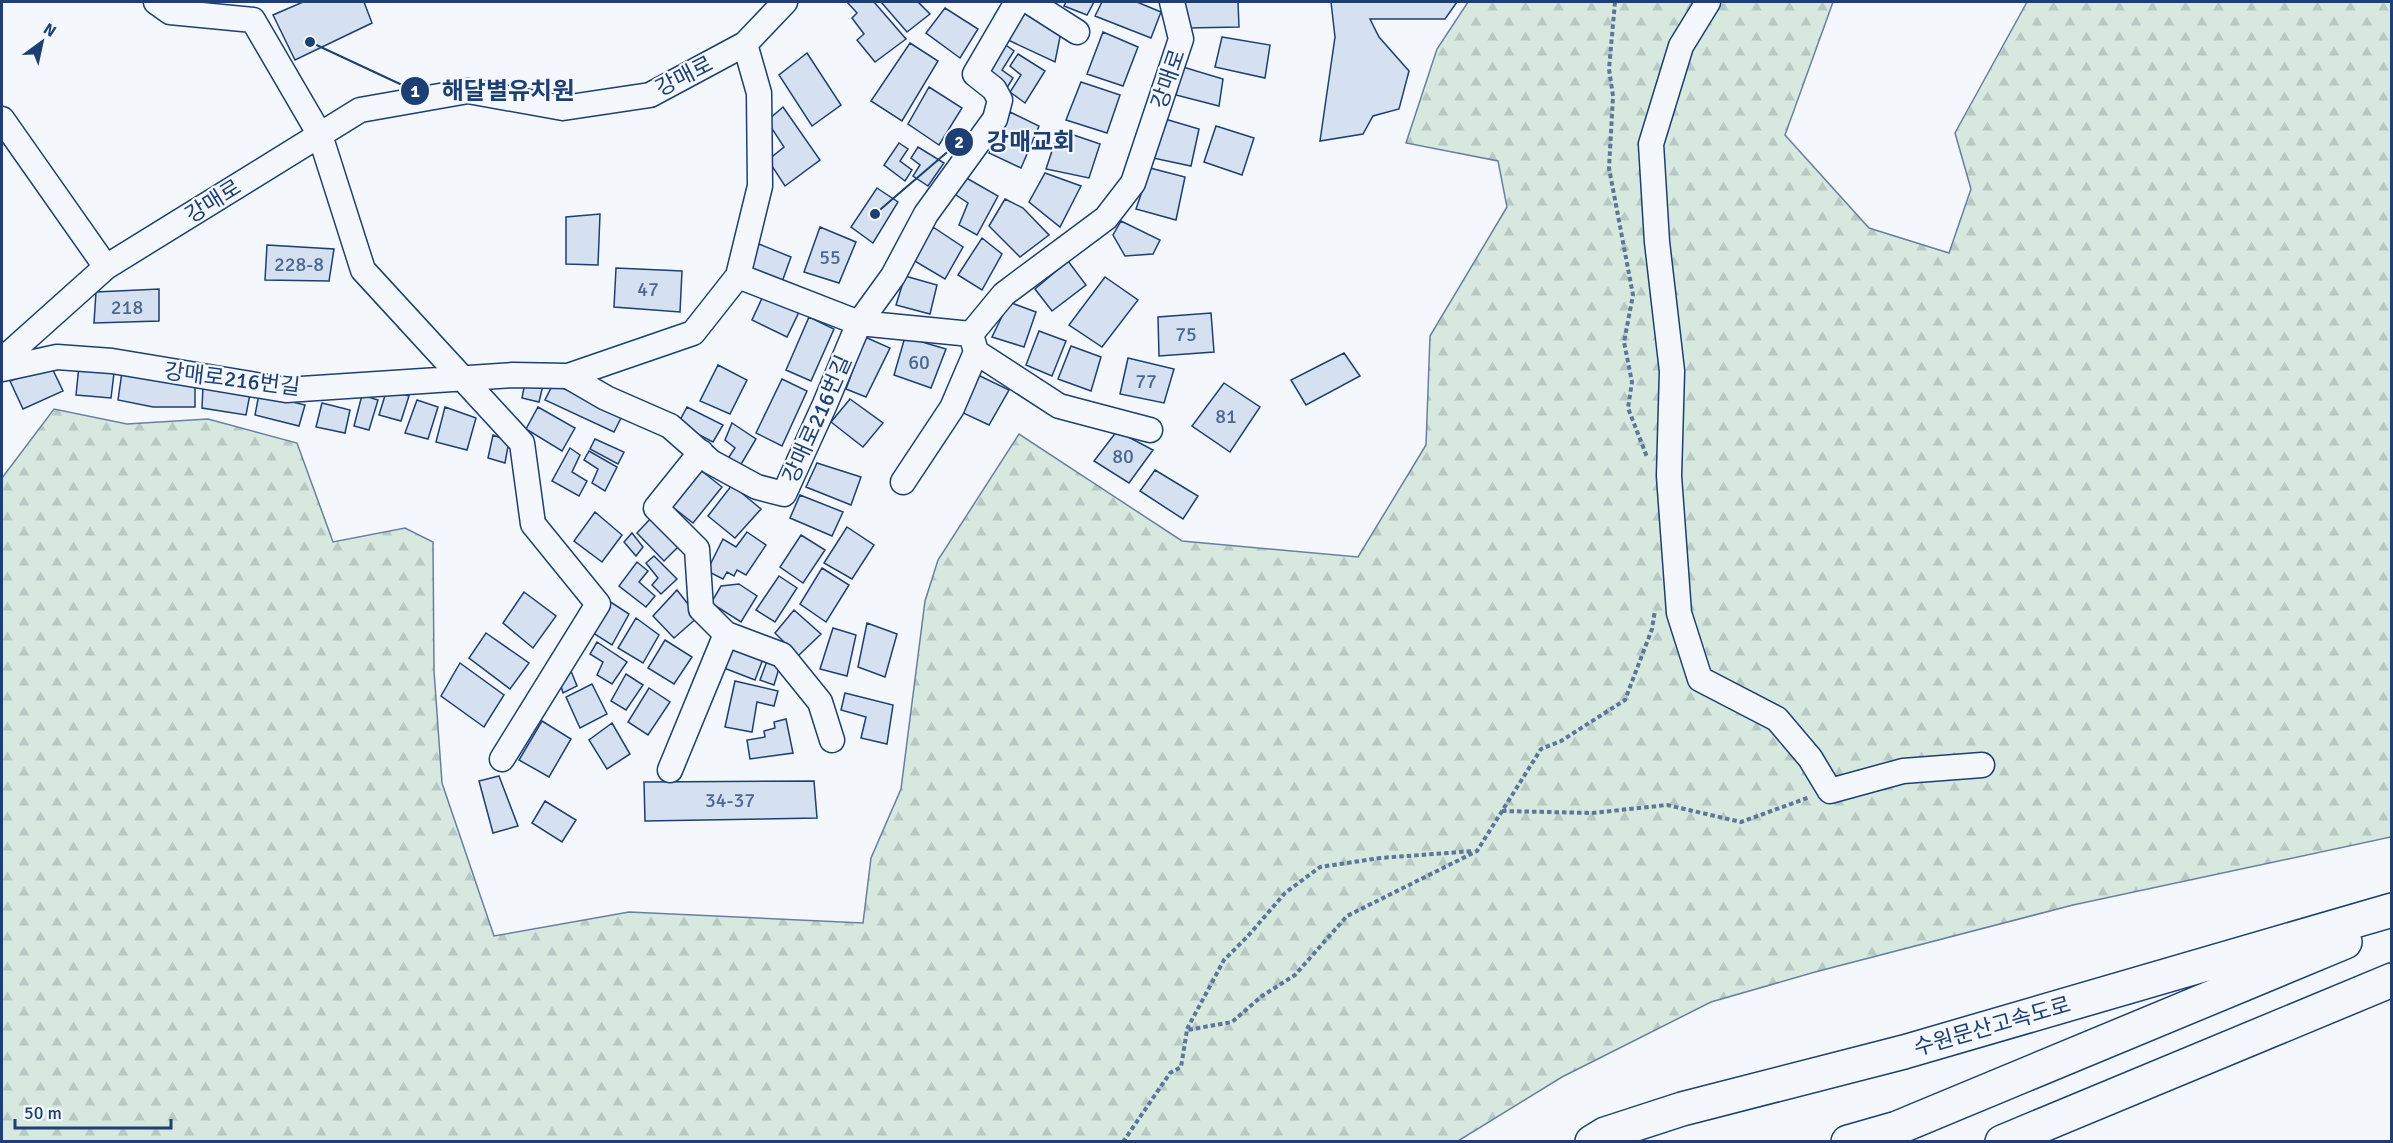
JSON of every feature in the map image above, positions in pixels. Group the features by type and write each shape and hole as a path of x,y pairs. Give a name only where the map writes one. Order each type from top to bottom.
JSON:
{"highway":[{"name":"수원문산고속도로","path":"1592,1142 1605,1134 1682,1109 1904,1052 2391,910"},
{"path":"1848,1142 1897,1128 2391,923"},
{"path":"2002,1142 2391,980"}],"street":[{"path":"156,2 170,12 253,20 320,135 363,270 522,443 533,524 598,603 502,759"},
{"name":"강매로","path":"2,360 106,267 360,110 468,91 563,108 650,94 745,44 785,2"},
{"path":"859,323 893,276 926,214 995,119 1000,100 994,89 975,74 1017,2"},
{"path":"1030,2 1077,32"},
{"name":"강매로","path":"974,343 1004,294 1106,218 1132,183 1181,39 1172,2"},
{"path":"1708,2 1681,46 1651,144 1657,242 1672,371 1669,476 1679,613 1700,679 1777,719 1810,758 1830,791 1903,771 1982,765"},
{"name":"강매로216번길","path":"2,369 57,357 112,362 286,390 513,375 568,376 693,333 738,276 760,186 759,93 745,44"},
{"path":"2,120 106,267"},
{"path":"738,276 859,323 974,343 1059,406 1150,430"},
{"name":"강매로216번길","path":"568,376 606,398 670,426 711,462 757,487 784,494 859,323"},
{"path":"903,482 952,408 974,343"},
{"path":"700,452 656,508 697,549 701,609 726,634 782,656 820,702 832,740"},
{"path":"670,771 726,634"}],"path":[{"path":"1615,2 1609,69 1613,96 1609,168 1633,295 1623,342 1632,382 1628,408 1648,459"},
{"path":"1187,1030 1232,1022 1262,996 1294,975 1347,916 1478,851 1541,748 1561,741 1625,699 1652,629 1655,609"},
{"path":"1502,811 1592,813 1667,805 1741,822 1830,791"},
{"path":"1123,1142 1170,1073 1181,1067 1187,1030 1224,960 1285,893 1320,867 1380,858 1478,851"}],"green space":[{"path":"1468,2 1833,2 1785,135 1869,228 1949,253 1971,189 1955,133 2027,2 2391,2 2391,837 2073,905 1815,972 1711,1002 1562,1077 1458,1141 2,1141 2,478 54,409 127,424 208,419 297,443 333,542 405,528 433,542 434,671 442,783 494,936 629,912 863,923 871,858 901,789 925,601 938,560 1019,434 1182,541 1358,557 1426,445 1430,336 1507,207 1498,161 1406,143 1437,49"}],"building":[{"path":"303,2 364,2 372,23 295,60 273,15"},
{"path":"847,2 874,2 906,39 875,62 857,40 864,34 852,18 857,13"},
{"path":"881,2 918,2 930,14 907,32"},
{"path":"1066,2 1094,2 1087,15 1064,6"},
{"path":"1102,2 1137,2 1161,12 1151,38 1095,16"},
{"path":"1185,2 1238,2 1239,27 1188,28"},
{"path":"1331,2 1457,2 1445,19 1370,19 1379,37 1409,71 1399,109 1373,116 1363,134 1320,141 1335,37"},
{"path":"945,8 978,29 960,58 926,33"},
{"path":"1023,10 1061,32 1055,62 1008,40"},
{"path":"1103,32 1138,47 1123,86 1087,74"},
{"path":"1222,37 1270,45 1265,78 1215,67"},
{"path":"910,43 938,61 902,121 871,101"},
{"path":"1003,43 1014,51 1002,70 1013,78 1005,91 983,72"},
{"path":"807,53 841,105 812,126 779,75"},
{"path":"1018,54 1045,71 1025,103 1010,92 1021,75 1010,66"},
{"path":"1183,67 1223,79 1219,106 1176,95"},
{"path":"1081,82 1120,95 1107,133 1066,120"},
{"path":"929,87 962,108 939,145 908,124"},
{"path":"783,107 820,160 785,186 768,160 784,147 767,121"},
{"path":"1010,112 1039,126 1021,168 989,153"},
{"path":"1165,119 1199,129 1191,166 1153,158"},
{"path":"1216,126 1254,138 1242,175 1204,162"},
{"path":"1059,130 1100,144 1089,178 1046,169"},
{"path":"899,143 908,149 900,161 912,170 905,181 884,165"},
{"path":"918,147 944,163 928,186 913,176 920,165 911,158"},
{"path":"1150,168 1185,177 1176,220 1136,209"},
{"path":"1045,173 1081,186 1060,227 1029,202"},
{"path":"963,176 998,196 977,235 959,225 968,203 953,193"},
{"path":"877,188 898,202 873,243 851,227"},
{"path":"1005,199 1023,208 1049,235 1020,257 989,226"},
{"path":"600,214 598,265 566,264 566,217"},
{"path":"1121,221 1160,240 1153,254 1125,256 1113,235"},
{"path":"820,227 856,242 839,283 804,272"},
{"path":"933,227 963,247 945,279 913,260"},
{"path":"982,238 1002,254 982,290 958,275"},
{"path":"759,244 791,257 782,282 749,269"},
{"path":"267,245 334,249 329,281 265,280"},
{"path":"1068,261 1086,285 1052,311 1035,289"},
{"path":"616,268 682,271 680,312 614,307"},
{"path":"905,276 937,285 930,314 896,305"},
{"path":"1105,277 1138,300 1102,347 1069,325"},
{"path":"159,289 159,321 94,323 96,292"},
{"path":"763,296 799,312 787,337 752,320"},
{"path":"1009,302 1036,312 1024,347 992,337"},
{"path":"1211,313 1214,352 1159,356 1158,317"},
{"path":"809,317 834,329 811,381 786,370"},
{"path":"1039,331 1066,341 1052,376 1026,365"},
{"path":"865,337 890,348 866,397 846,389"},
{"path":"905,337 946,349 931,388 894,375"},
{"path":"1071,346 1101,357 1091,391 1058,379"},
{"path":"1344,353 1360,376 1306,405 1291,380"},
{"path":"1128,358 1174,369 1164,403 1120,394"},
{"path":"718,365 747,380 730,414 700,401"},
{"path":"51,366 63,391 23,409 10,381"},
{"path":"79,366 114,373 111,398 76,395"},
{"path":"122,372 195,386 195,407 153,407 118,400"},
{"path":"978,375 1009,390 989,425 961,412"},
{"path":"782,379 807,391 782,446 756,433"},
{"path":"525,382 543,385 539,402 522,398"},
{"path":"1224,383 1260,407 1230,452 1192,426"},
{"path":"553,384 623,414 614,432 545,400"},
{"path":"203,386 250,394 246,415 202,408"},
{"path":"387,389 409,396 401,421 379,415"},
{"path":"259,394 305,405 299,426 255,415"},
{"path":"362,395 378,400 369,430 354,426"},
{"path":"850,399 883,423 863,447 831,422"},
{"path":"417,400 438,407 428,439 405,433"},
{"path":"322,403 350,410 345,433 316,427"},
{"path":"445,407 476,418 467,450 436,442"},
{"path":"538,407 575,428 562,451 526,429"},
{"path":"687,407 723,425 713,442 678,424"},
{"path":"732,423 756,439 740,466 727,460 735,448 725,440"},
{"path":"1117,431 1153,450 1129,483 1094,461"},
{"path":"493,435 509,441 505,463 488,458"},
{"path":"595,439 624,452 618,464 590,449"},
{"path":"570,448 580,455 572,472 587,481 579,496 552,481"},
{"path":"589,451 617,467 605,491 592,483 598,469 584,460"},
{"path":"817,463 861,477 851,505 806,487"},
{"path":"698,468 722,487 693,523 670,505"},
{"path":"1155,470 1198,496 1183,519 1140,491"},
{"path":"732,485 761,509 735,538 708,516"},
{"path":"800,495 843,512 832,536 790,518"},
{"path":"595,512 622,535 602,562 574,541"},
{"path":"651,518 678,547 664,561 637,533"},
{"path":"847,527 874,545 852,579 824,563"},
{"path":"747,532 766,545 746,575 737,570 734,576 727,572 723,579 707,571 723,539 736,547"},
{"path":"632,533 643,547 636,556 624,542"},
{"path":"801,535 825,550 803,583 780,567"},
{"path":"654,556 677,579 661,594 652,585 658,578 646,563"},
{"path":"637,562 648,571 639,582 655,596 646,607 619,586"},
{"path":"822,568 849,585 826,622 800,604"},
{"path":"779,576 797,588 775,622 756,610"},
{"path":"739,584 757,596 741,622 711,603 721,586"},
{"path":"677,590 698,617 674,638 653,616"},
{"path":"524,592 556,616 533,648 503,623"},
{"path":"609,601 629,614 612,645 593,633"},
{"path":"794,610 821,634 798,656 775,633"},
{"path":"636,618 659,635 643,663 618,648"},
{"path":"867,623 897,634 885,677 858,667"},
{"path":"833,628 856,635 847,676 820,669"},
{"path":"486,633 529,663 510,689 469,658"},
{"path":"665,640 692,657 674,684 648,668"},
{"path":"597,642 627,662 612,684 597,675 603,662 590,654"},
{"path":"732,646 763,659 755,680 724,668"},
{"path":"767,661 780,665 774,685 760,680"},
{"path":"460,663 504,695 484,727 441,696"},
{"path":"571,671 577,686 563,693 559,679"},
{"path":"626,674 643,685 626,710 611,701"},
{"path":"735,681 778,691 774,706 757,702 752,732 725,727"},
{"path":"592,684 607,714 580,728 566,697"},
{"path":"649,688 670,702 648,735 628,722"},
{"path":"845,693 893,705 887,744 861,738 866,717 841,710"},
{"path":"786,719 793,753 750,759 747,740 765,737 764,731 775,728 774,722"},
{"path":"542,721 571,739 549,777 519,760"},
{"path":"612,723 630,754 607,769 589,740"},
{"path":"499,776 518,826 493,833 479,781"},
{"path":"814,781 817,818 645,821 644,782"},
{"path":"545,801 576,820 562,842 532,823"}],"place":[{"name":"해달별유치원","path":"310,42"},
{"name":"강매교회","path":"875,214"}]}
